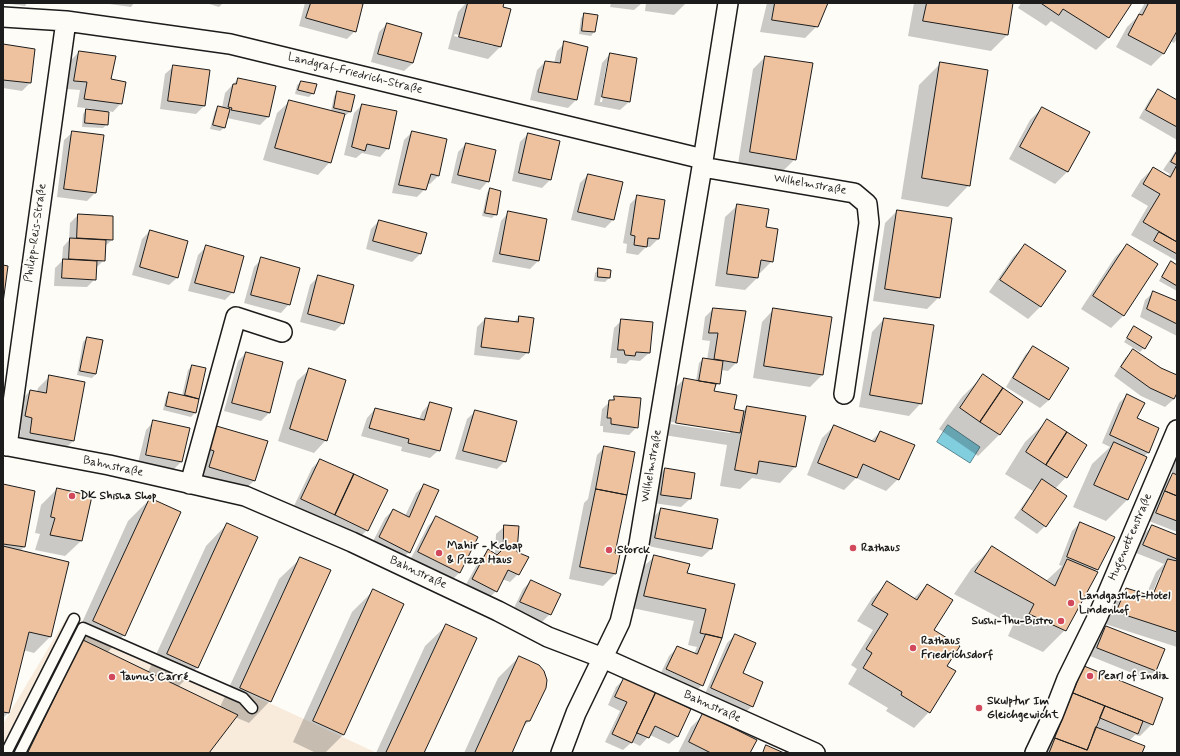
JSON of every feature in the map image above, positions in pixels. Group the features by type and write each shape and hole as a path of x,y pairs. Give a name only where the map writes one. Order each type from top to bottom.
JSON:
{"street":[{"name":"Wilhelmstraße","path":"561,753 576,713 620,622 639,544 703,163 728,3"},
{"name":"Landgraf-Friedrich-Straße","path":"3,17 66,21 230,44 703,163"},
{"name":"Philipp-Reis-Straße","path":"5,446 66,21"},
{"name":"Wilhelmstraße","path":"703,163 854,193 867,204 869,223 844,394"},
{"path":"190,484 236,316 282,332"},
{"name":"Hugenottenstraße","path":"1035,753 1067,679 1098,616 1177,430"},
{"name":"Bahnstraße","path":"5,446 109,465 245,496 352,542 498,611 548,637 603,658 815,753"}],"lane":[{"path":"6,753 74,620"},
{"path":"20,753 83,628 243,698 252,708"}],"shaded area":[{"path":"68,615 278,707 377,753 3,753 3,724"}],"water":[{"path":"948,425 980,447 970,463 937,442"}],"building":[{"path":"311,3 363,4 356,32 306,18"},
{"path":"468,3 504,3 503,7 511,9 501,47 459,37"},
{"path":"775,3 828,3 818,27 772,20"},
{"path":"927,3 1013,3 1008,35 923,21"},
{"path":"1041,3 1132,3 1109,38 1063,9 1059,15"},
{"path":"1149,3 1177,3 1177,31 1164,54 1128,35 1139,14 1142,15"},
{"path":"584,13 598,15 595,32 582,31"},
{"path":"387,23 422,33 413,63 378,54"},
{"path":"564,41 588,47 577,100 538,92 545,61 560,63"},
{"path":"3,44 35,49 31,83 3,80"},
{"path":"79,51 116,56 111,79 126,82 122,104 84,99 87,82 74,81"},
{"path":"610,53 637,58 630,102 602,97"},
{"path":"765,56 813,63 796,160 750,152"},
{"path":"940,62 988,70 970,186 922,178"},
{"path":"173,65 210,70 205,106 168,101"},
{"path":"238,78 276,86 269,117 231,110 232,108 228,107 233,84 236,84"},
{"path":"301,81 317,84 314,94 298,90"},
{"path":"1158,89 1177,100 1177,127 1146,110"},
{"path":"337,91 355,95 351,112 334,108"},
{"path":"289,100 345,114 331,163 275,148"},
{"path":"362,104 397,111 389,149 367,144 365,151 352,147"},
{"path":"218,106 230,109 225,128 213,125"},
{"path":"1042,107 1090,132 1068,172 1020,147"},
{"path":"86,109 109,112 108,125 85,123"},
{"path":"72,131 104,135 96,193 64,189"},
{"path":"412,131 447,139 439,176 431,174 426,190 399,185"},
{"path":"528,133 560,141 551,180 519,173"},
{"path":"466,143 496,150 489,182 458,175"},
{"path":"1177,151 1177,165 1171,162"},
{"path":"1177,165 1177,242 1143,222 1160,194 1143,184 1153,167 1170,177"},
{"path":"588,174 623,182 614,220 578,212"},
{"path":"490,188 501,191 497,215 485,213"},
{"path":"637,195 665,200 659,239 648,238 647,247 634,245 635,236 631,235"},
{"path":"737,204 769,209 766,227 778,229 773,262 761,260 758,278 727,274"},
{"path":"897,210 952,218 940,298 885,289"},
{"path":"508,211 547,219 539,261 500,254"},
{"path":"78,214 113,216 113,240 77,238"},
{"path":"379,220 427,233 421,254 373,241"},
{"path":"150,230 188,241 178,278 140,267"},
{"path":"1159,232 1177,242 1177,254 1154,241"},
{"path":"70,238 106,240 105,261 69,259"},
{"path":"1025,244 1066,271 1041,307 1000,280"},
{"path":"1127,244 1158,264 1124,316 1093,296"},
{"path":"206,245 244,256 234,293 195,283"},
{"path":"261,257 300,268 290,305 251,295"},
{"path":"63,259 97,261 96,280 62,278"},
{"path":"1171,261 1177,265 1177,286 1162,277"},
{"path":"3,265 8,266 3,303"},
{"path":"598,268 611,270 610,278 598,277"},
{"path":"318,275 354,285 344,324 308,314"},
{"path":"1153,291 1177,301 1177,324 1147,309"},
{"path":"713,308 746,311 737,363 714,359 718,333 709,333"},
{"path":"773,308 832,317 823,375 764,366"},
{"path":"519,316 534,318 529,353 481,347 485,318 518,322"},
{"path":"884,318 934,325 922,404 870,395"},
{"path":"621,319 653,322 650,353 636,352 635,356 625,355 624,350 618,350"},
{"path":"1134,326 1152,337 1145,349 1127,338"},
{"path":"87,337 103,340 96,374 80,371"},
{"path":"1033,346 1069,368 1049,400 1013,378"},
{"path":"1133,349 1161,368 1177,375 1177,393 1174,399 1150,388 1121,367"},
{"path":"246,352 283,362 270,413 232,403"},
{"path":"703,358 723,361 720,384 699,381"},
{"path":"192,365 206,368 199,399 185,395"},
{"path":"309,368 346,380 327,441 290,429"},
{"path":"983,374 1003,388 980,422 960,408"},
{"path":"49,375 85,382 74,441 30,433 32,418 25,416 30,390 46,393"},
{"path":"684,378 716,384 714,391 737,395 734,409 744,411 740,433 676,423"},
{"path":"1003,388 1023,402 1000,435 980,422"},
{"path":"169,392 199,399 196,413 166,406"},
{"path":"1127,394 1145,403 1137,418 1159,428 1149,453 1110,435"},
{"path":"614,396 641,398 638,428 611,424 611,418 607,418 609,400 614,400"},
{"path":"430,402 452,408 440,451 408,443 409,439 369,428 375,408 424,420"},
{"path":"747,406 806,416 796,467 759,461 757,474 735,470"},
{"path":"475,410 517,421 506,462 463,451"},
{"path":"1047,419 1067,432 1046,465 1026,452"},
{"path":"153,420 190,428 182,462 146,455"},
{"path":"213,425 268,441 255,481 209,467 214,451 206,448"},
{"path":"834,425 875,442 880,431 915,445 899,480 863,464 857,478 818,463"},
{"path":"1067,432 1087,445 1067,478 1046,465"},
{"path":"1114,442 1147,457 1128,500 1094,485"},
{"path":"604,446 635,452 627,495 596,489"},
{"path":"320,459 354,474 335,515 301,499"},
{"path":"665,468 695,473 691,499 661,495"},
{"path":"1173,473 1177,475 1177,496 1165,491"},
{"path":"354,474 388,490 368,531 335,515"},
{"path":"1042,479 1067,496 1046,527 1022,510"},
{"path":"3,484 35,491 25,547 3,544"},
{"path":"424,484 439,490 410,553 379,537 393,509 409,517"},
{"path":"57,488 92,496 82,541 50,535 55,518 51,517"},
{"path":"596,489 627,495 615,553 620,554 616,574 580,567"},
{"path":"1165,491 1177,496 1177,521 1156,513"},
{"path":"150,498 181,512 125,636 93,621"},
{"path":"661,508 718,519 712,549 655,538"},
{"path":"436,516 478,537 460,573 418,552"},
{"path":"1080,522 1115,537 1098,570 1067,557"},
{"path":"227,523 258,537 198,668 167,654"},
{"path":"504,525 519,526 517,552 529,557 519,575 508,570 497,592 472,579 488,549 497,555 503,549"},
{"path":"1152,525 1177,535 1177,559 1143,545"},
{"path":"3,546 69,562 51,637 29,632 9,713 3,712"},
{"path":"992,546 1055,586 1067,559 1098,572 1066,631 1029,614 1034,604 975,572"},
{"path":"654,555 690,564 687,573 735,584 722,638 700,633 706,609 644,596"},
{"path":"300,557 331,570 271,702 240,688"},
{"path":"1168,559 1177,561 1177,632 1116,612 1126,588 1152,596"},
{"path":"531,580 561,594 551,615 520,602"},
{"name":"Rathaus Friedrichsdorf","path":"887,581 917,600 927,584 953,600 934,630 960,646 947,666 956,671 930,713 901,695 902,692 863,668 872,653 866,649 888,614 872,605"},
{"path":"373,589 404,604 344,735 313,721"},
{"path":"446,624 477,638 424,753 386,753"},
{"path":"1106,626 1165,649 1156,671 1097,648"},
{"path":"706,634 722,638 703,686 666,669 677,646 697,654"},
{"path":"735,634 756,643 743,673 763,682 753,707 711,688"},
{"name":"Taunus Carré","path":"83,640 238,715 209,753 28,753"},
{"path":"519,656 539,665 544,671 547,680 546,688 530,721 526,721 512,753 475,753"},
{"path":"1084,666 1163,698 1153,725 1073,693"},
{"path":"624,678 656,692 632,743 612,734 627,702 615,697"},
{"path":"656,692 691,709 678,737 655,726 649,738 637,733"},
{"path":"1073,693 1105,706 1087,750 1055,738"},
{"path":"1105,706 1143,721 1138,734 1100,718"},
{"path":"703,713 757,740 750,753 711,753 689,742"},
{"path":"1096,727 1145,746 1142,753 1049,753 1055,738 1087,750"},
{"path":"766,745 784,753 763,753"}],"place":[{"name":"DK Shisha Shop","path":"72,496"},
{"name":"Rathaus","path":"853,548"},
{"name":"Storck","path":"609,550"},
{"name":"Mahir - Kebap & Pizza Haus","path":"439,553"},
{"name":"Landgasthof-Hotel Lindenhof","path":"1071,603"},
{"name":"Sushi-Thu-Bistro","path":"1061,621"},
{"name":"Rathaus Friedrichsdorf","path":"913,648"},
{"name":"Pearl of India","path":"1090,676"},
{"name":"Taunus Carré","path":"112,677"},
{"name":"Skulptur Im Gleichgewicht","path":"979,708"}]}
